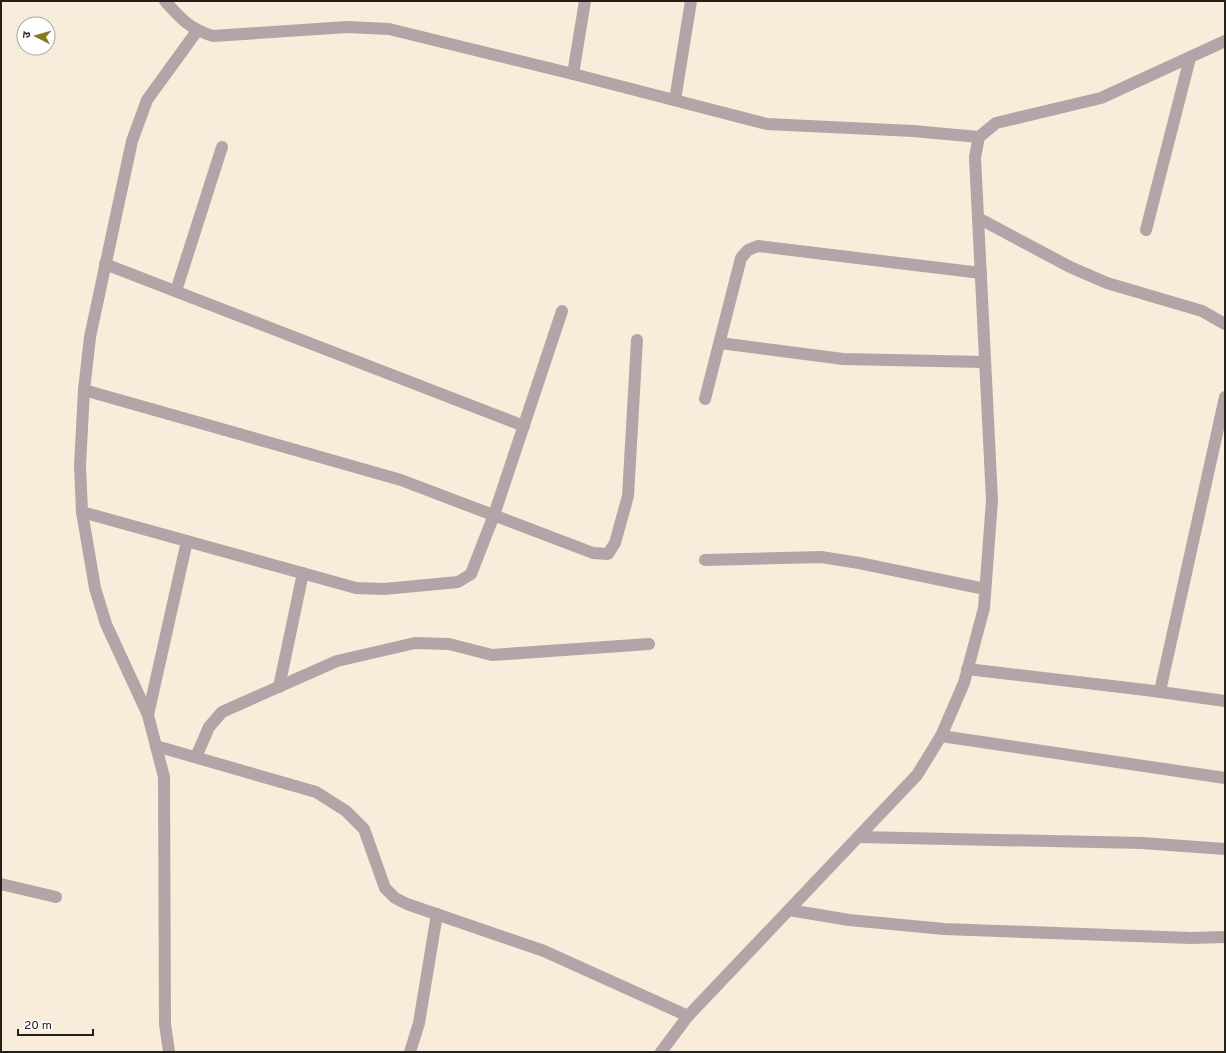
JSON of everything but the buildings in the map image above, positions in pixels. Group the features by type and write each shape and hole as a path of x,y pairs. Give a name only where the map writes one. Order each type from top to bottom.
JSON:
{"street":[{"path":"165,1 178,16 197,32 213,36 347,27 389,29 573,74 767,124 913,131 979,137"},
{"path":"573,74 585,1"},
{"path":"675,100 691,1"},
{"path":"169,1052 165,1024 164,777 148,715 106,624 95,588 82,512 80,466 84,390 90,337 132,141 147,100 197,32"},
{"path":"661,1052 688,1016 917,775 941,736 964,683 984,608 992,500 975,157 979,137 996,123 1101,98 1225,41"},
{"path":"1146,230 1190,58"},
{"path":"176,291 222,147"},
{"path":"978,218 1083,273 1108,283 1202,311 1225,324"},
{"path":"705,399 741,258 748,250 758,246 981,273"},
{"path":"105,264 524,426"},
{"path":"82,512 356,588 384,589 458,582 471,574 494,515 562,311"},
{"path":"84,390 401,480 593,553 608,554 615,543 628,496 637,340"},
{"path":"720,343 843,359 985,362"},
{"path":"1160,691 1225,397"},
{"path":"148,715 187,541"},
{"path":"705,560 821,558 859,563 985,589"},
{"path":"279,687 303,573"},
{"path":"196,757 209,727 222,712 337,662 415,643 448,644 472,652 492,655 649,644"},
{"path":"967,669 1160,691 1225,701"},
{"path":"941,736 1225,778"},
{"path":"156,746 316,792 346,811 364,829 385,888 395,898 407,904 544,950 688,1016"},
{"path":"858,837 1142,843 1225,849"},
{"path":"1,884 56,896"},
{"path":"789,910 848,920 944,929 1225,937"},
{"path":"410,1052 419,1023 437,914"}]}
